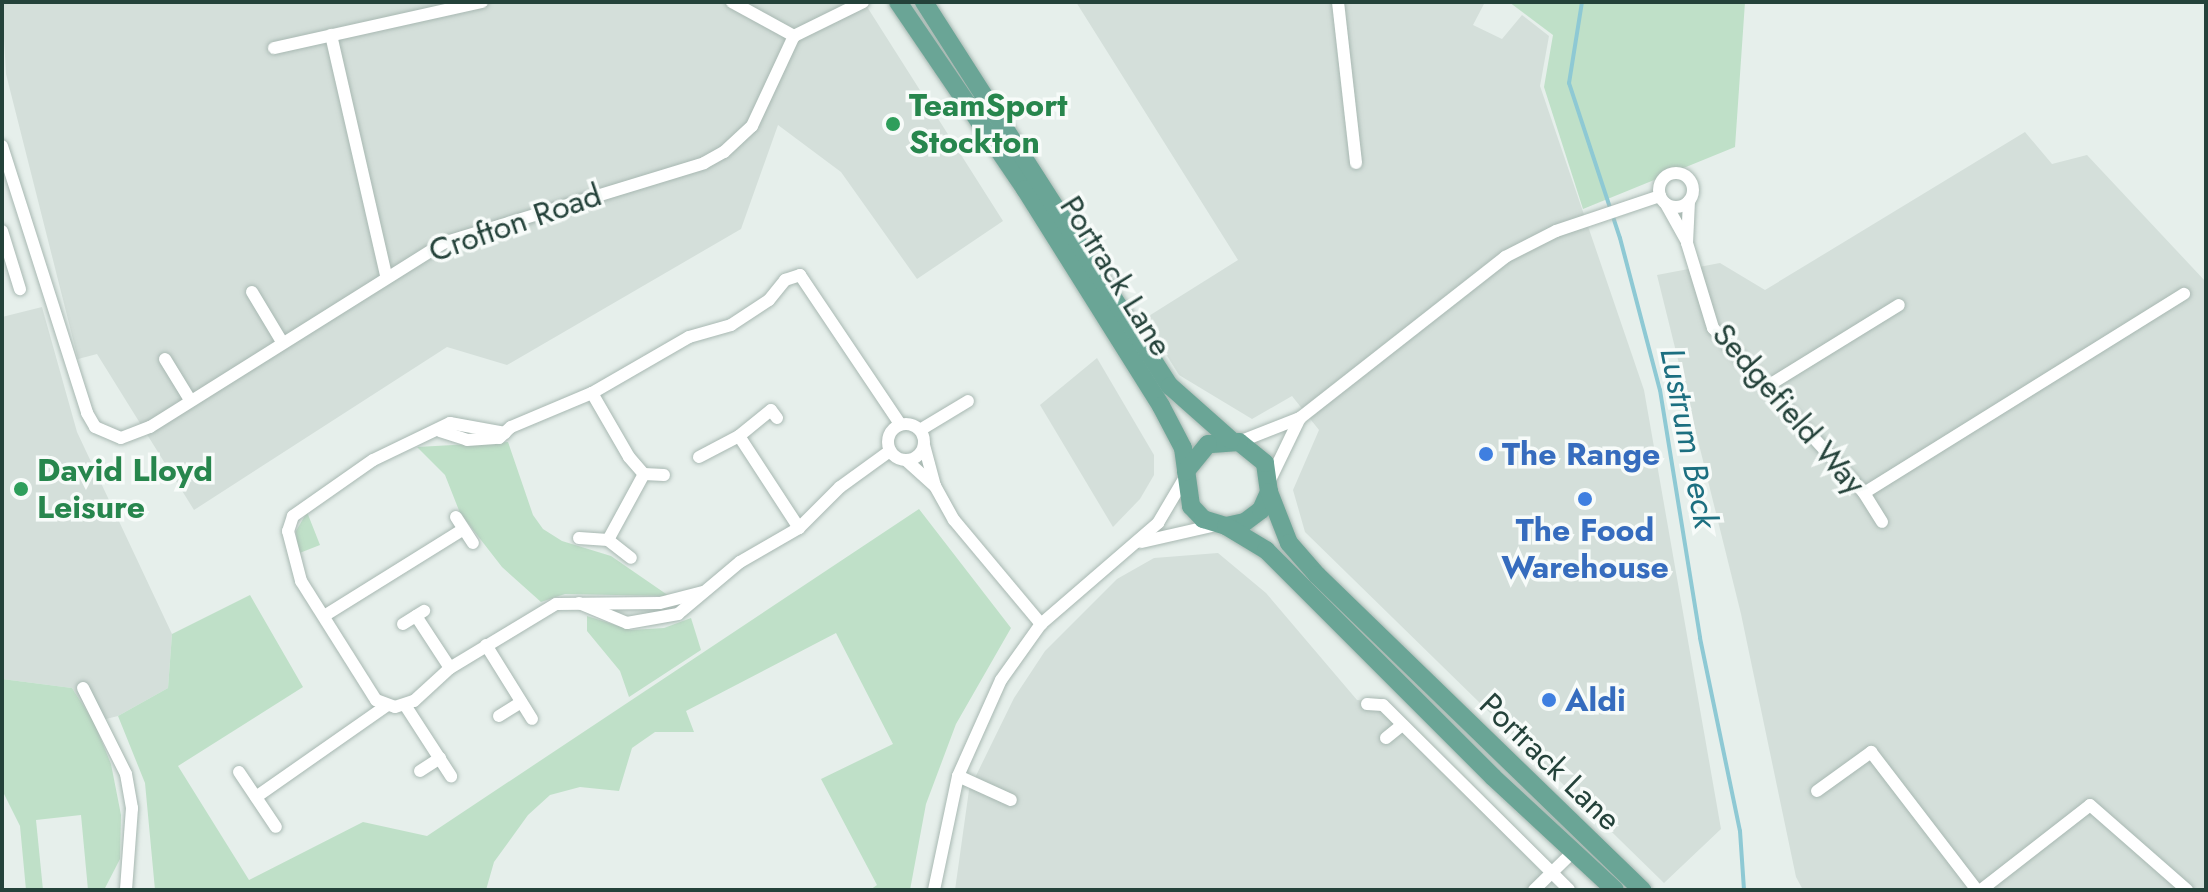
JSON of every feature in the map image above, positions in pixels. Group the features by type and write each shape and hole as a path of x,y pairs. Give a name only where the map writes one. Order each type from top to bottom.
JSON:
{"main road":[{"name":"Portrack Lane","path":"898,2 1025,189 1161,406 1183,448 1191,506 1266,550 1615,890"},
{"name":"Portrack Lane","path":"924,2 1170,386 1265,463 1269,487 1289,543 1317,575 1642,890"},
{"path":"1185,475 1208,444 1235,441"},
{"path":"1221,526 1245,522 1261,510 1269,487"}],"street":[{"path":"274,48 482,2"},
{"path":"732,2 794,36 863,2"},
{"path":"1338,2 1356,163"},
{"path":"331,35 386,276"},
{"name":"Crofton Road","path":"2,146 87,413 107,435 136,435 386,276 471,232 681,170 724,152 752,126 794,36"},
{"path":"1235,441 1300,418 1505,257 1598,216 1631,205 1663,200 1680,207 1689,201 1692,185 1681,174 1665,177 1663,200 1687,243"},
{"name":"Sedgefield Way","path":"1689,201 1687,243 1713,328 1864,493 1882,522"},
{"path":"2,231 6,254 20,289"},
{"path":"386,706 376,700 301,581 290,552 288,531 293,516 373,460 440,431 450,423 505,433 592,393 689,337 731,325 793,276 807,280 900,424 920,430 968,401"},
{"path":"252,292 282,342"},
{"path":"1864,493 2184,294"},
{"path":"1766,387 1899,305"},
{"path":"165,359 190,400"},
{"path":"592,393 644,474"},
{"path":"699,457 739,436 744,427 771,410 777,418"},
{"path":"1269,487 1300,418"},
{"path":"890,451 888,439 900,424"},
{"path":"920,430 935,486 971,546 1041,624"},
{"path":"739,436 799,528"},
{"path":"907,461 924,445"},
{"path":"890,451 907,461 935,486"},
{"path":"579,603 613,620 639,624 678,614 740,562 799,528 840,487 890,451"},
{"path":"644,474 664,475"},
{"path":"608,540 644,474"},
{"path":"934,890 958,776 1001,680 1041,624 1158,523 1185,475"},
{"path":"324,616 459,524 473,543"},
{"path":"1138,543 1221,526"},
{"path":"579,538 608,540 631,558"},
{"path":"256,797 386,706 405,705 450,668 543,608 579,603 660,603 703,592"},
{"path":"403,624 420,614 450,668"},
{"path":"486,645 532,719"},
{"path":"83,688 126,774 132,808 126,890"},
{"path":"499,716 521,702"},
{"path":"1367,704 1377,702 1402,725 1569,890"},
{"path":"405,705 451,776"},
{"path":"1386,738 1402,725"},
{"path":"1817,791 1871,752 1979,890 2090,805 2187,890"},
{"path":"420,771 440,758"},
{"path":"239,772 276,827"},
{"path":"958,776 1011,800"},
{"path":"1534,890 1573,852"}],"shaded area":[{"path":"2,2 864,2 1003,221 917,279 841,172 778,125 741,229 507,365 447,347 194,510 97,354 78,359 6,74"},
{"path":"1076,2 1485,2 1473,25 1502,39 1522,15 1549,36 1540,86 1644,390 1721,829 1664,883 1305,532 1293,490 1319,430 1292,396 1252,419 1179,375 1144,319 1238,260"},
{"path":"2025,132 2052,164 2087,155 2206,282 2206,890 1803,890 1796,877 1741,614 1657,275 1720,263 1765,290"},
{"path":"42,307 77,432 172,634 168,688 118,716 94,722 72,688 2,679 2,317"},
{"path":"1097,358 1154,455 1154,475 1140,499 1113,527 1040,405"},
{"path":"1218,553 1266,593 1357,700 1375,702 1559,890 955,890 969,790 1014,698 1045,651 1117,579 1154,558"}],"green space":[{"path":"1509,2 1745,2 1735,147 1583,209 1544,87 1553,35"},
{"path":"508,442 533,515 543,529 562,541 611,556 669,596 565,594 541,602 502,567 460,513 445,475 417,447"},
{"path":"919,509 1011,628 956,724 926,804 910,890 870,890 877,885 821,779 893,744 836,633 686,711 694,732 655,732 632,748 619,791 580,787 550,795 528,815 494,862 486,890 155,890 145,783 118,716 168,688 172,634 250,595 303,687 178,766 249,880 363,822 427,836"},
{"path":"307,512 320,545 297,554 296,531"},
{"path":"587,616 631,630 664,628 691,618 701,650 629,697 620,671 587,631"},
{"path":"2,679 72,688 94,722 111,764 121,815 120,859 104,890 88,890 81,815 36,820 43,890 26,890 20,826 2,790"}],"waterway":[{"name":"Lustrum Beck","path":"1582,2 1569,83 1620,238 1660,390 1700,638 1740,831 1744,890"}],"place":[{"name":"TeamSport Stockton","path":"893,124"},
{"name":"The Range","path":"1486,454"},
{"name":"David Lloyd Leisure","path":"21,489"},
{"name":"The Food Warehouse","path":"1585,499"},
{"name":"Aldi","path":"1549,700"}]}
